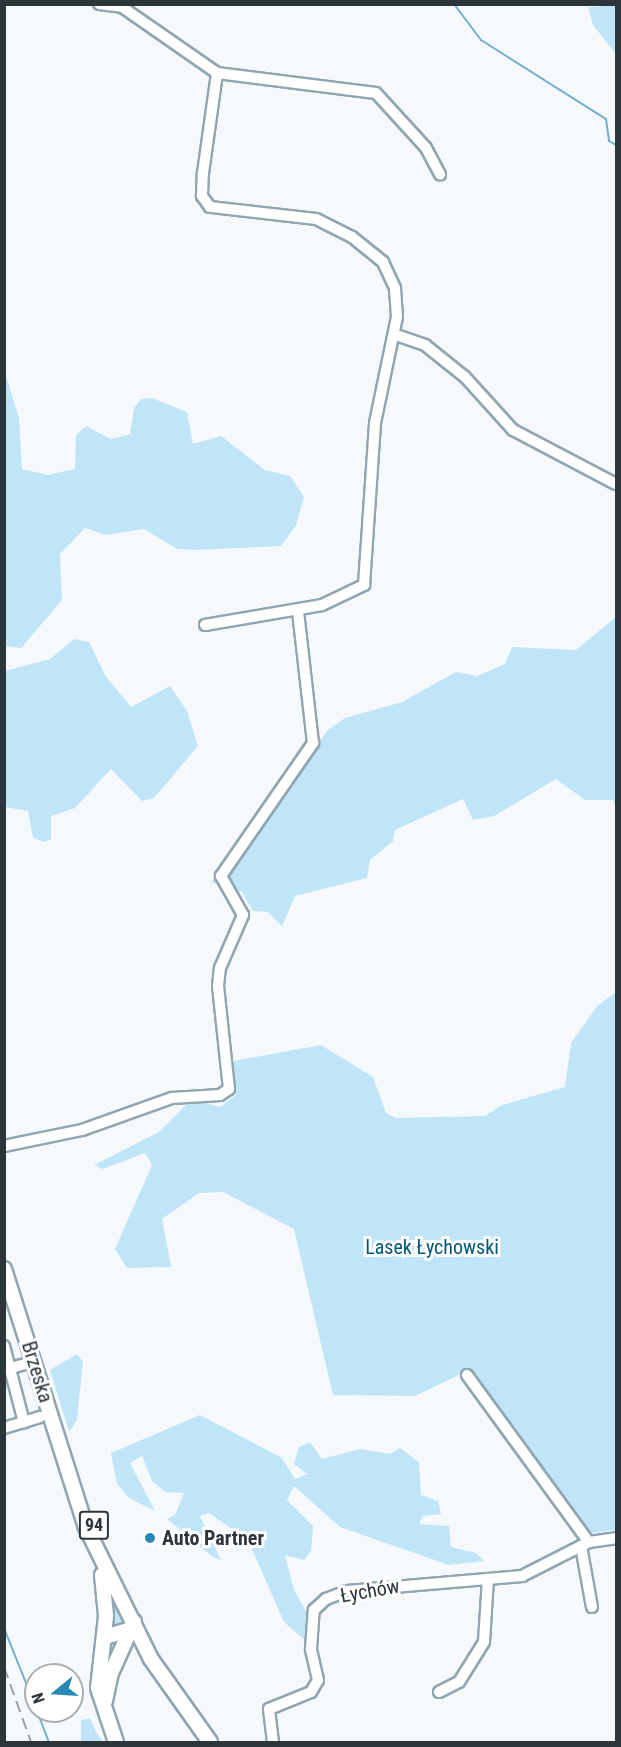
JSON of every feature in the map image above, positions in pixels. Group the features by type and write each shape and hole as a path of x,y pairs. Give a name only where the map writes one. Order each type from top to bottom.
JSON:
{"main road":[{"name":"Brzeska","path":"4,1269 58,1440 99,1557 134,1628"},
{"name":"Brzeska","path":"58,1440 133,1608 134,1628 111,1672 104,1715"},
{"name":"Brzeska","path":"99,1557 107,1602 98,1688 104,1715 116,1743"},
{"name":"94","path":"133,1608 210,1743"},
{"name":"94","path":"134,1628 151,1659 210,1743"},
{"path":"105,1637 134,1628 152,1643"},
{"path":"122,1652 142,1650 151,1659"}],"street":[{"path":"99,4 122,7 217,73 376,93 426,148 440,174"},
{"path":"204,625 298,611 354,594 368,576 375,423 396,335 395,288 382,262 352,237 316,219 210,207 202,196 217,73"},
{"path":"396,335 425,345 465,376 513,430 616,484"},
{"path":"4,1146 27,1145 172,1098 220,1095 229,1089 218,987 220,968 243,915 221,876 313,743 298,611"},
{"path":"4,1346 8,1370 24,1422"},
{"path":"8,1370 34,1361"},
{"path":"467,1376 585,1544 592,1607"},
{"path":"4,1428 40,1417"},
{"name":"Łychów","path":"273,1743 269,1710 311,1692 318,1680 311,1649 314,1611 326,1599 347,1591 522,1576 585,1544 616,1538"},
{"path":"439,1692 459,1682 476,1661 487,1627 488,1579"}],"green space":[{"path":"616,5 616,54 593,25 588,7"},
{"path":"5,372 19,418 22,469 47,475 75,469 76,435 86,426 111,439 130,434 134,408 141,399 152,398 187,412 193,444 221,436 265,470 290,476 304,497 296,525 281,546 195,550 177,549 144,529 106,535 85,528 60,554 62,600 21,648 5,646"},
{"path":"616,617 616,807 613,800 585,800 556,779 494,816 473,820 463,799 395,830 393,841 370,860 367,878 295,896 282,926 268,912 253,911 242,892 211,882 328,730 345,718 402,702 456,672 477,676 505,664 512,647 576,650"},
{"path":"74,639 89,642 105,675 131,707 170,686 187,711 198,746 154,798 142,801 111,769 75,808 51,816 51,839 44,842 33,838 28,811 5,807 5,671 50,659"},
{"name":"Lasek Łychowski","path":"616,992 616,1530 592,1533 465,1372 415,1396 333,1395 294,1229 223,1192 199,1193 162,1219 171,1267 127,1268 115,1249 152,1165 145,1153 103,1169 94,1165 159,1132 192,1099 220,1107 236,1095 233,1061 321,1045 373,1077 386,1113 396,1118 485,1116 502,1105 565,1087 571,1043 597,1006"},
{"path":"77,1354 83,1362 77,1420 69,1432 50,1370"},
{"path":"200,1415 282,1458 295,1479 307,1474 294,1464 299,1447 310,1442 322,1459 360,1449 390,1454 400,1448 419,1462 421,1495 438,1501 441,1514 423,1516 419,1524 449,1526 451,1547 476,1553 484,1561 449,1565 340,1527 294,1486 287,1500 313,1526 311,1551 304,1560 285,1555 294,1590 308,1615 306,1641 284,1622 248,1540 209,1513 200,1516 221,1560 213,1557 167,1519 175,1515 184,1493 165,1492 152,1481 142,1456 130,1463 155,1511 129,1498 117,1484 111,1453"},
{"path":"110,1590 128,1624 109,1630"},
{"path":"90,1718 103,1742 81,1742 81,1723 84,1723 84,1719"}],"waterway":[{"path":"454,4 481,40 606,119 609,141 616,145"},
{"path":"4,1628 24,1678"},
{"path":"42,1723 49,1742"}],"railway":[{"path":"4,1667 31,1742"}],"place":[{"name":"Auto Partner","path":"150,1538"}]}
